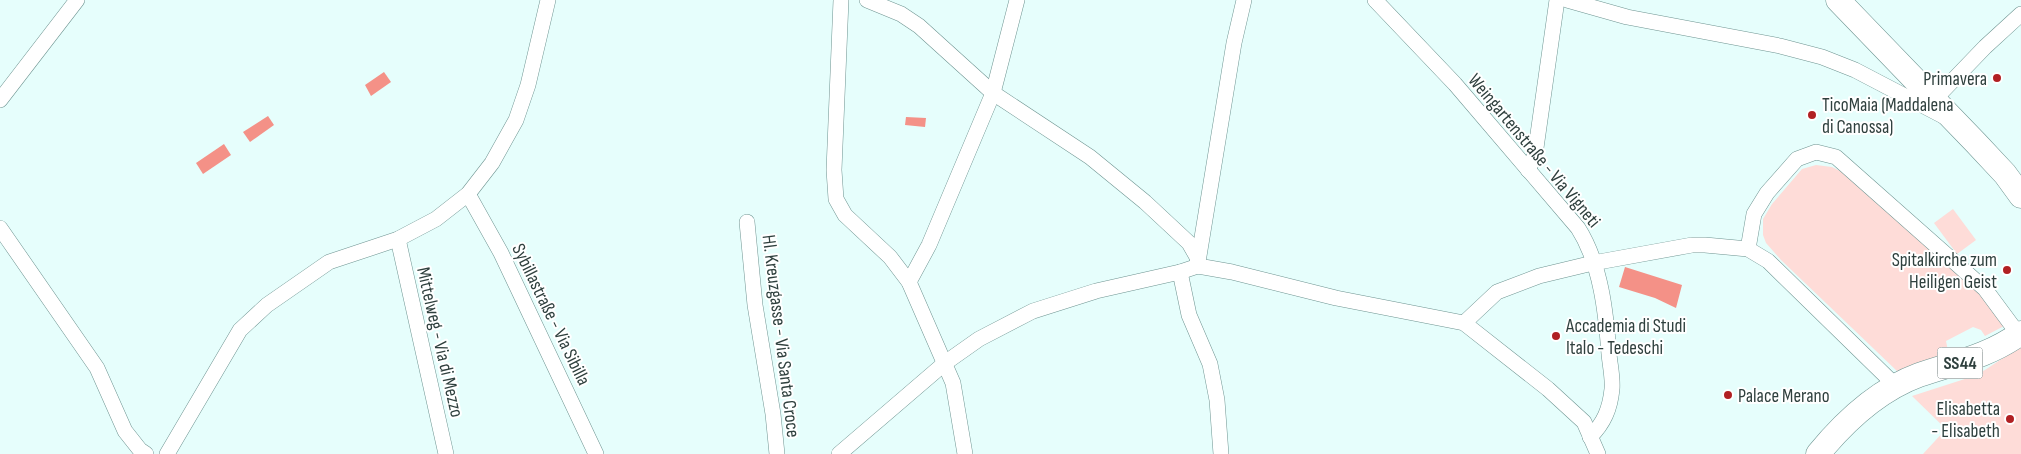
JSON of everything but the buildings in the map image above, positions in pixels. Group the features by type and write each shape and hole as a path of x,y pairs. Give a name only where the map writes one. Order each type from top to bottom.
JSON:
{"main road":[{"path":"1838,0 2005,174 2021,196"},
{"name":"SS44","path":"1818,454 1856,413 1879,396 1918,376 1980,357 2020,334"}],"street":[{"path":"0,100 77,0"},
{"path":"167,454 240,330 267,304 329,262 398,240 436,219 468,194 492,164 516,120 528,85 548,0"},
{"path":"841,0 834,170 836,199 845,215 890,256 909,282 953,383 965,454"},
{"path":"867,0 901,14 919,26 994,93 1090,157 1145,202 1189,243 1197,257 1198,266"},
{"path":"909,282 929,245 994,93 1017,0"},
{"path":"1198,266 1234,43 1244,0"},
{"name":"Weingartenstraße - Via Vigneti","path":"1375,0 1455,84 1578,228 1585,239 1606,313 1612,388 1608,410 1601,426 1590,437"},
{"path":"1528,170 1535,155 1557,0"},
{"path":"1567,0 1627,17 1780,46 1822,57 1855,70 1956,122"},
{"path":"1934,100 1985,47 2021,14"},
{"path":"1748,249 1754,214 1767,192 1797,159 1816,152 1836,157 1985,289 2020,334"},
{"name":"Sybillastraße - Via Sibilla","path":"468,194 501,253 596,454"},
{"name":"Hl. Kreuzgasse - Via Santa Croce","path":"747,222 754,305 777,454"},
{"path":"0,228 97,368 124,431 140,450 146,454"},
{"name":"Mittelweg - Via di Mezzo","path":"398,240 446,454"},
{"path":"1464,323 1498,292 1539,276 1593,263 1692,245 1748,249 1768,261 1896,386"},
{"path":"839,454 945,363 979,339 1033,311 1096,291 1180,272 1198,266 1232,272 1336,298 1464,323 1548,389 1584,422 1598,454"},
{"path":"1180,272 1189,315 1210,364 1217,400 1221,454"}],"shaded area":[{"path":"384,72 391,82 371,96 365,85"},
{"path":"268,116 274,125 250,142 243,132"},
{"path":"906,117 926,118 925,127 905,125"},
{"path":"224,144 231,155 203,174 196,163"},
{"path":"1816,165 1832,167 1842,172 1978,290 2006,325 1985,336 1981,330 1973,327 1946,341 1948,351 1934,359 1898,372 1781,260 1766,243 1763,235 1763,219 1772,204 1802,169"},
{"path":"1953,209 1976,240 1957,254 1934,223"},
{"path":"1625,267 1682,285 1676,308 1655,298 1619,287"},
{"path":"2021,346 2021,454 1923,454 1946,429 1912,396 1971,377"}],"place":[{"name":"Primavera","path":"1997,78"},
{"name":"TicoMaia (Maddalena di Canossa)","path":"1812,115"},
{"name":"Spitalkirche zum Heiligen Geist","path":"2007,270"},
{"name":"Accademia di Studi Italo - Tedeschi","path":"1556,336"},
{"name":"Palace Merano","path":"1728,395"},
{"name":"Elisabetta - Elisabeth","path":"2010,419"}]}
